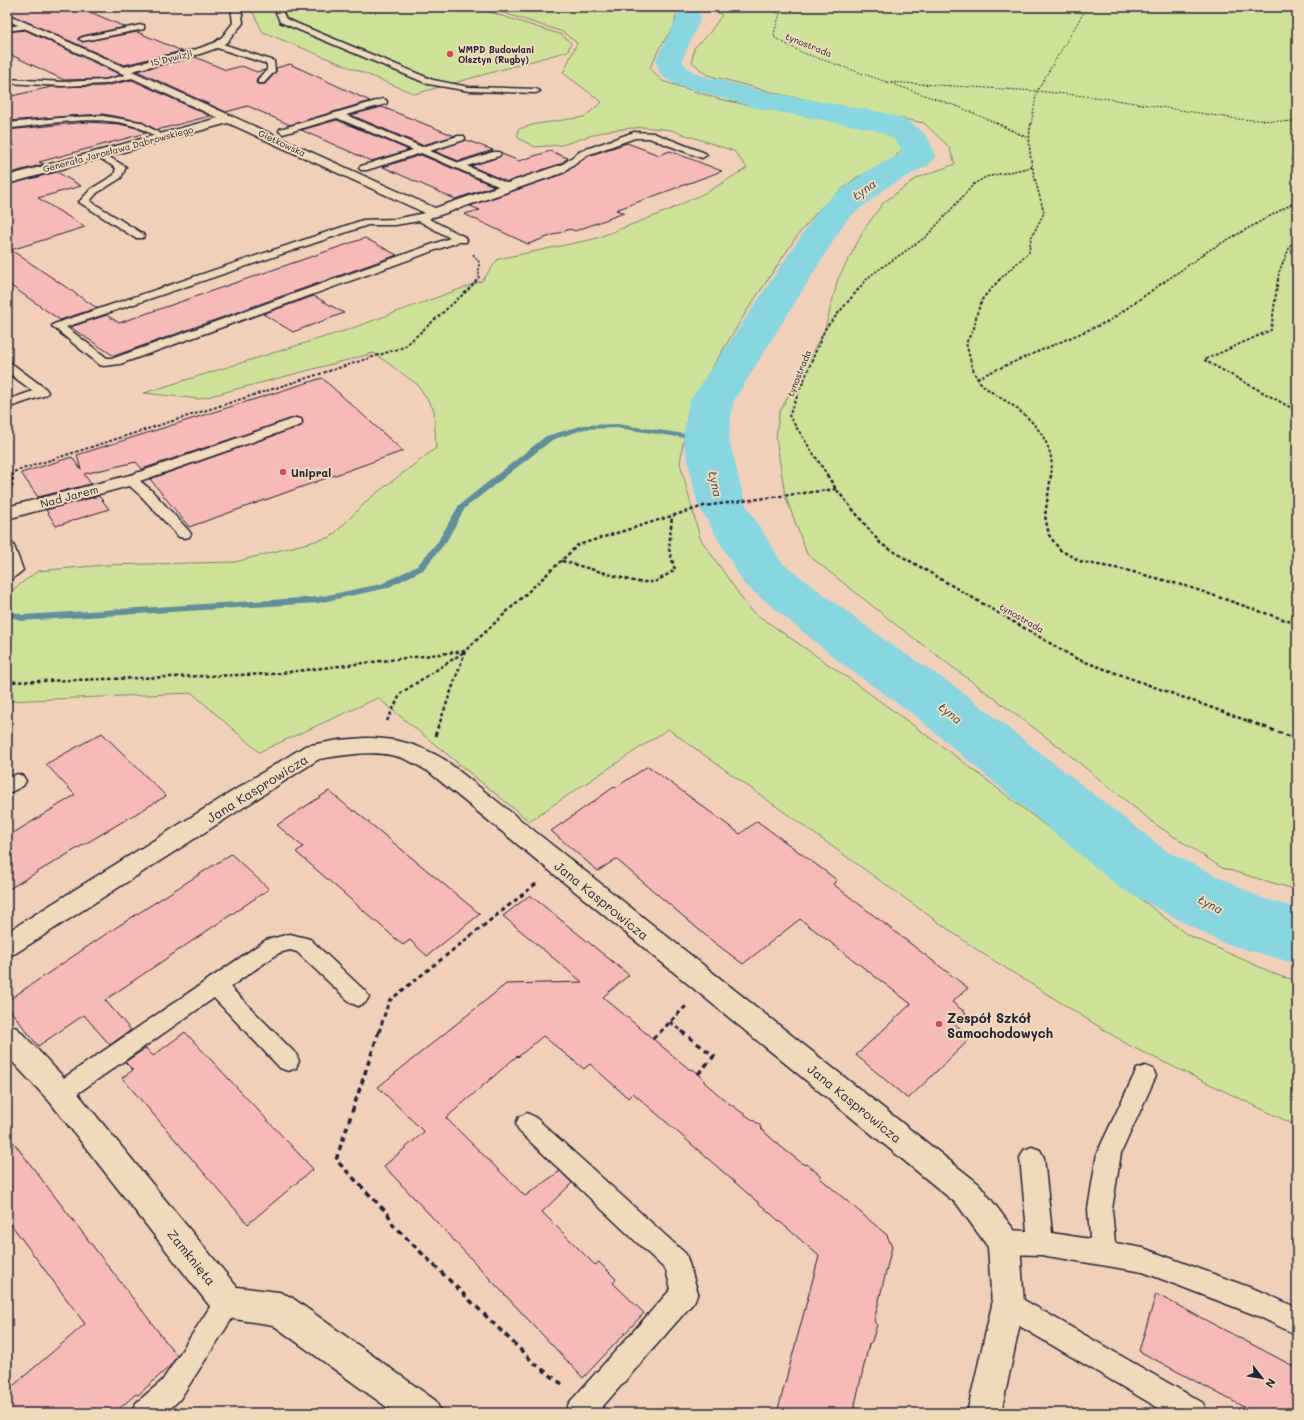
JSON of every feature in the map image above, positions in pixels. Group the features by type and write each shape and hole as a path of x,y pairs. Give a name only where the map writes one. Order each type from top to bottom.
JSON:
{"street":[{"name":"15 Dywizji","path":"128,72 217,45 225,39 238,23 236,7"},
{"name":"Gietkowska","path":"7,17 434,213"},
{"name":"Generała Jarosława Dąbrowskiego","path":"7,180 228,118"},
{"path":"434,213 561,169"},
{"name":"Nad Jarem","path":"9,512 130,480"},
{"name":"Jana Kasprowicza","path":"7,945 313,752 349,747 392,747 416,754 443,771 968,1194 1004,1242"},
{"name":"Zamknięta","path":"7,1037 60,1093 228,1302"},
{"path":"984,1413 1008,1305 1004,1242"},
{"path":"228,1302 279,1309 424,1413"}],"lane":[{"path":"277,7 283,20 431,82 469,88 536,92"},
{"path":"7,29 26,26"},
{"path":"83,39 141,26"},
{"path":"217,45 271,63 271,71 261,81"},
{"path":"7,81 63,84 105,82 128,72"},
{"path":"282,131 383,102"},
{"path":"338,115 508,187"},
{"path":"7,126 60,120 104,119 135,123 162,137"},
{"path":"561,169 584,153 634,135 650,136 702,155"},
{"path":"364,168 461,138"},
{"path":"99,154 121,166 118,176 94,191 84,202 139,236"},
{"path":"459,166 496,154"},
{"path":"434,213 420,218 395,222 368,222 58,326 104,362 116,361 460,239"},
{"path":"420,218 460,239"},
{"path":"7,366 42,392 7,404"},
{"path":"130,480 296,422"},
{"path":"130,480 146,493 184,534"},
{"path":"7,546 14,570 7,576"},
{"path":"60,1093 273,946 290,942 303,945 358,997"},
{"path":"215,986 288,1061"},
{"path":"1104,1254 1100,1209 1109,1153 1145,1076"},
{"path":"527,1124 677,1263 685,1293 583,1408"},
{"path":"1032,1158 1041,1243"},
{"path":"1004,1242 1041,1243 1143,1260 1265,1306 1297,1322"},
{"path":"146,1413 171,1390 228,1302"},
{"path":"1008,1305 1169,1406 1193,1413"}],"path":[{"name":"Łynostrada","path":"767,7 780,14 774,33 775,38 783,44 803,53 959,107 1028,138"},
{"path":"1087,7 1037,91 1028,138 1032,167 1044,213 1031,238 1030,252 1006,273 983,298 977,313 974,328 966,343 977,378 990,391 1013,406 1037,426 1048,446 1052,470 1045,516 1049,535 1060,550 1082,562 1126,570 1189,587 1297,624"},
{"path":"1134,7 1152,10"},
{"path":"887,82 1037,91 1103,98 1237,118 1297,122"},
{"name":"Łynostrada","path":"1032,167 986,177 974,184 926,237 871,275 825,329 789,416 836,489 881,544 1077,659 1297,739"},
{"path":"977,378 1108,322 1211,249 1297,201"},
{"path":"9,512 13,472 404,347 468,290 479,278 479,262 460,239"},
{"path":"1297,246 1291,244 1280,272 1271,330 1204,360 1297,411"},
{"path":"383,728 401,693 465,651 578,545 704,506 836,489"},
{"path":"562,560 637,582 655,582 675,570 669,549 672,516"},
{"path":"7,682 272,674 465,651"},
{"path":"426,760 465,651"},
{"path":"528,889 389,1001 336,1160 388,1214 393,1225 534,1363 583,1408"},
{"path":"652,1039 690,1002"},
{"path":"670,1022 714,1056 698,1074"}],"green space":[{"path":"250,7 474,7 562,35 571,43 568,51 415,94 263,32"},
{"path":"485,7 665,7 677,12 674,26 659,49 650,68 662,81 719,99 761,108 871,124 900,136 904,148 892,160 857,177 822,206 797,236 746,312 689,406 680,463 700,538 750,610 851,680 962,761 1186,934 1282,977 1297,980 1297,1126 1130,1046 980,952 668,729 529,821 378,698 259,752 192,693 7,701 7,594 38,571 104,565 235,562 331,537 370,498 436,448 434,410 418,385 374,353 199,399 144,393 347,330 482,281 498,259 594,239 667,211 709,191 747,168 734,151 671,130 643,127 605,131 562,145 535,147 518,138 518,129 536,124 584,117 602,102 563,73 577,43 563,32"},
{"path":"709,7 1297,7 1297,890 1222,868 1155,824 1062,749 899,627 807,554 785,495 776,438 779,413 825,329 838,279 865,228 883,203 917,178 955,164 949,147 924,123 783,95 707,75 692,62 694,48 708,35 722,15"}],"building":[{"path":"7,7 79,7 125,27 82,36 78,38 82,42 137,32 182,51 124,65 7,13"},
{"path":"25,30 121,75 105,79 64,80 7,53 7,32"},
{"path":"195,57 226,70 242,66 257,72 265,70 257,78 256,83 258,84 265,84 276,72 276,68 290,64 370,101 290,125 248,106 226,112 137,71"},
{"path":"132,80 210,116 157,130 140,121 103,114 7,121 7,97 51,87 105,86"},
{"path":"382,107 455,136 422,145 351,115"},
{"path":"337,120 409,150 371,161 301,130"},
{"path":"87,122 119,124 137,128 146,133 39,162 44,164 7,174 7,149 13,146 11,142 7,141 7,130"},
{"path":"466,140 493,150 459,161 434,151"},
{"path":"627,143 659,155 670,151 722,171 616,210 624,213 575,231 570,229 528,244 464,214 480,210 470,206 565,173 588,156"},
{"path":"550,151 568,158 560,164 507,182 471,166 499,157 502,154 519,161"},
{"path":"421,155 494,186 455,199 383,167"},
{"path":"57,172 81,186 38,198 85,227 11,250 97,308 60,320 7,283 7,185"},
{"path":"365,238 397,255 114,356 70,327 107,315 119,323"},
{"path":"314,296 344,313 293,332 263,314"},
{"path":"322,378 403,451 189,527 150,479 301,426 303,422 302,419 296,417 142,469 136,462 84,474 91,484 38,497 21,473 72,457 81,470 77,455"},
{"path":"99,496 109,509 56,526 46,510"},
{"path":"102,733 166,796 7,890 7,837 75,795 46,764"},
{"path":"648,766 740,834 757,821 837,880 833,884 968,988 952,1002 966,1013 954,1024 972,1037 908,1099 856,1055 911,1004 800,919 743,964 711,940 616,859 598,871 551,831 614,787 615,788"},
{"path":"329,791 480,914 427,956 410,940 403,945 296,852 303,847 277,825"},
{"path":"231,854 269,889 105,1000 131,1030 110,1045 84,1015 38,1046 7,1006 7,1001 109,932"},
{"path":"530,895 629,975 603,997 689,1069 694,1070 704,1079 704,1082 727,1102 760,1125 761,1129 780,1146 820,1175 820,1178 887,1235 892,1247 874,1321 877,1325 872,1341 869,1344 853,1413 777,1413 819,1256 633,1093 628,1098 590,1064 584,1069 543,1036 518,1057 517,1056 446,1118 525,1196 560,1171 572,1183 542,1212 595,1265 599,1262 616,1279 613,1283 644,1313 583,1378 384,1166 424,1132 378,1087 506,984 582,982 503,916"},
{"path":"185,1032 313,1169 248,1224 122,1078 133,1070 125,1062 146,1048 153,1056"},
{"path":"7,1134 177,1356 170,1366 138,1395 136,1394 114,1413 7,1413 7,1391 85,1324 7,1219"},
{"path":"1156,1294 1297,1368 1297,1413 1255,1413 1139,1351"}],"waterway":[{"name":"Łyna","path":"685,7 689,18 669,60 673,71 686,79 757,99 878,121 898,128 916,143 919,157 874,181 834,212 711,402 706,439 721,503 762,573 866,654 935,701 1144,870 1245,922 1297,936"},
{"path":"7,612 21,618 318,600 384,586 420,568 442,542 462,507 549,438 584,427 617,426 706,439"}],"place":[{"name":"WMPD Budowlani Olsztyn (Rugby)","path":"450,54"},
{"name":"Unipral","path":"283,472"},
{"name":"Zespół Szkół Samochodowych","path":"939,1024"}]}
